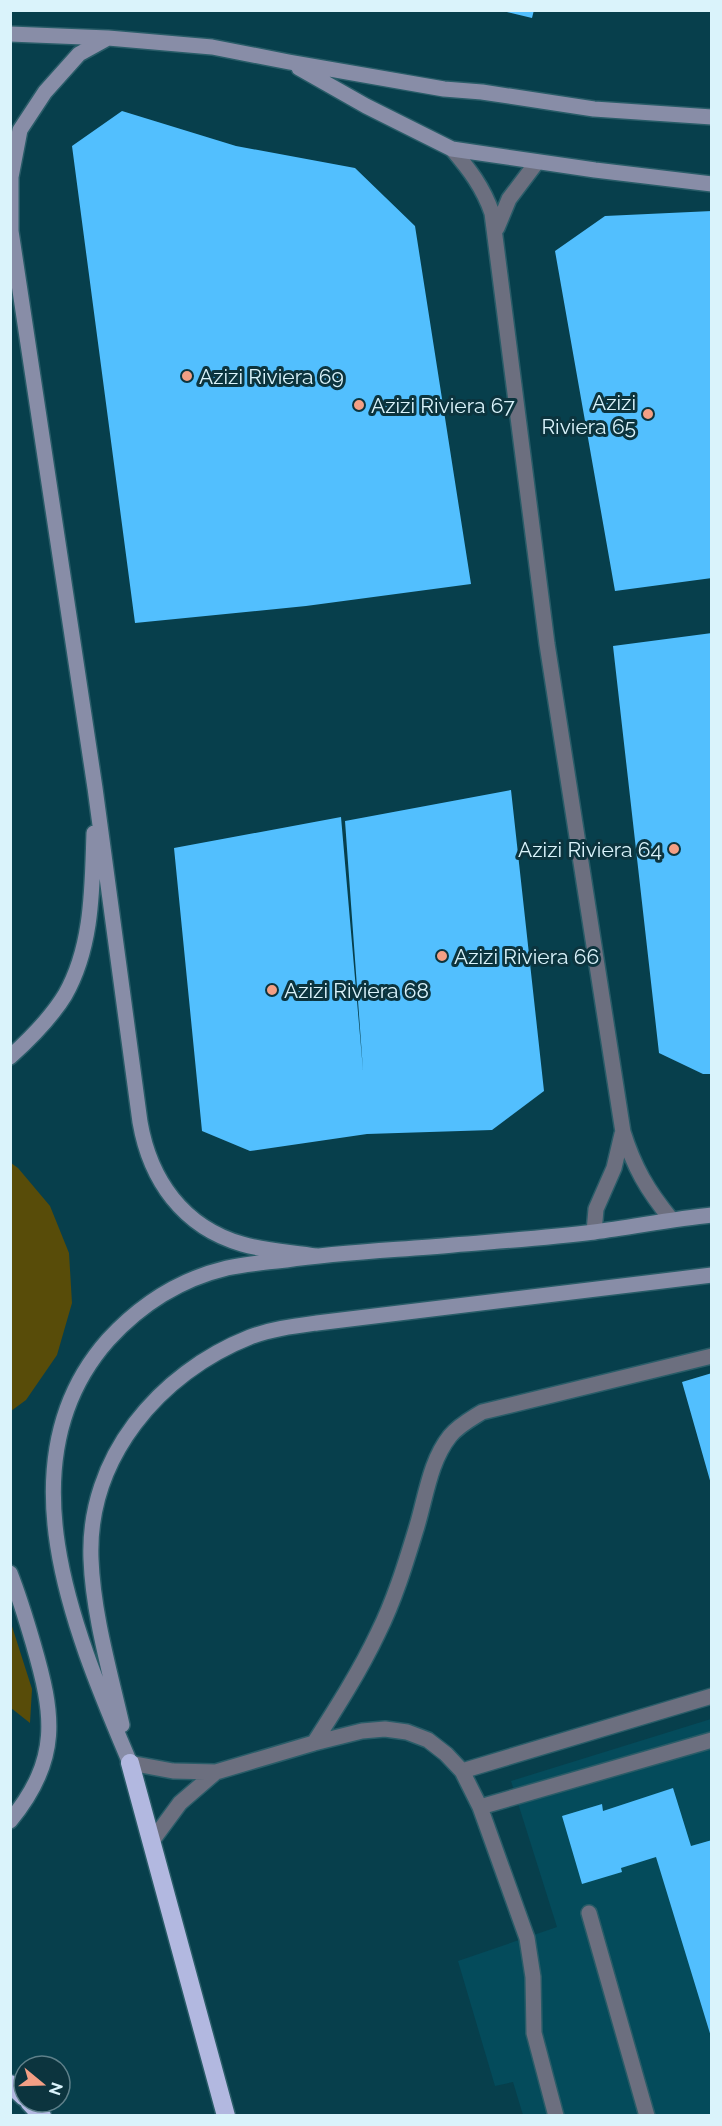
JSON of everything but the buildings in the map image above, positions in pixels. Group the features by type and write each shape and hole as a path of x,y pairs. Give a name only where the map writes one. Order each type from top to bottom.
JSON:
{"highway":[{"path":"130,1763 226,2115"}],"street":[{"path":"10,34 108,38 212,46 444,89 482,92 594,109 711,117"},
{"path":"108,38 79,54 45,92 20,130 11,177 11,231 96,788 140,1122 144,1145 152,1166 177,1204 196,1221 218,1235 242,1244 316,1256"},
{"path":"289,62 366,106 452,149 711,184"},
{"path":"452,149 476,177 486,194 492,213 547,644 623,1131 631,1158 643,1182 671,1219"},
{"path":"495,232 500,215 509,199 537,162"},
{"path":"10,1057 49,1016 65,994 79,963 87,932 92,894 96,788"},
{"path":"594,1232 596,1209 614,1168 623,1131"},
{"path":"130,1763 87,1659 71,1610 59,1560 53,1517 52,1487 54,1457 60,1428 70,1400 84,1373 121,1326 170,1290 198,1277 226,1268 316,1256 594,1232 711,1215"},
{"path":"130,1763 92,1583 92,1531 102,1488 116,1453 130,1428 168,1386 193,1366 219,1352 251,1337 285,1328 711,1275"},
{"path":"314,1743 348,1689 379,1632 403,1570 432,1471 439,1452 450,1436 465,1422 483,1412 711,1356"},
{"path":"10,1573 45,1685 49,1710 49,1735 45,1760 26,1800 10,1821"},
{"path":"462,1771 711,1696"},
{"path":"130,1763 173,1771 216,1772 314,1743 362,1731 385,1728 407,1732 428,1740 446,1754 462,1771 480,1807 527,1938 533,1977 534,2033 556,2115"},
{"path":"480,1807 711,1740"},
{"path":"152,1841 180,1803 216,1772"},
{"path":"589,1913 647,2115"}],"shaded area":[{"path":"11,1163 18,1168 50,1206 69,1253 72,1303 57,1355 26,1400 11,1411"},
{"path":"10,1620 32,1689 30,1723 11,1708"},
{"path":"711,1719 711,2115 523,2115 513,2082 495,2086 458,1961 557,1927 511,1781"}],"place":[{"name":"Azizi Riviera 69","path":"187,376"},
{"name":"Azizi Riviera 67","path":"359,405"},
{"name":"Azizi Riviera 65","path":"648,414"},
{"name":"Azizi Riviera 64","path":"674,849"},
{"name":"Azizi Riviera 66","path":"442,956"},
{"name":"Azizi Riviera 68","path":"272,990"}]}
